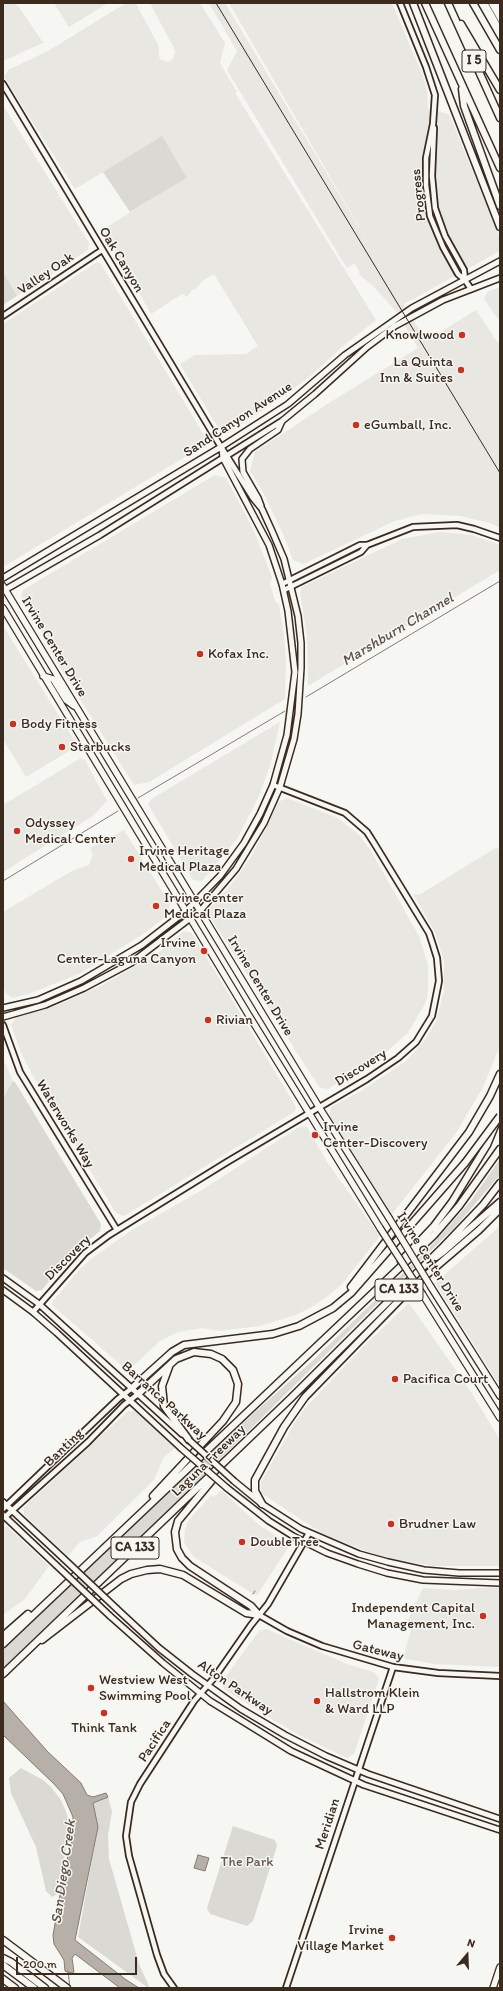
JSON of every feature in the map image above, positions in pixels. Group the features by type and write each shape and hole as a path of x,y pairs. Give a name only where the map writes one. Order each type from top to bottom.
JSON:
{"highway":[{"path":"413,3 500,226"},
{"name":"I 5","path":"425,3 500,168"},
{"path":"448,3 500,90"},
{"name":"I 5","path":"448,3 500,118"},
{"path":"473,3 500,50"},
{"path":"462,84 464,106 500,206"},
{"path":"310,1321 336,1302 350,1288 469,1132 490,1096 500,1074"},
{"path":"132,1388 172,1352 184,1345 273,1334 292,1329 333,1308 351,1293 465,1163 500,1115"},
{"path":"363,1302 434,1226 452,1202 487,1145 500,1115"},
{"path":"363,1302 434,1235 474,1187 500,1149"},
{"path":"429,1261 483,1205 500,1183"},
{"path":"429,1261 443,1252 500,1202"},
{"path":"262,1504 255,1491 255,1480 284,1427 306,1397 410,1289 479,1230 500,1209"},
{"name":"Laguna Freeway","path":"3,1674 238,1450 429,1261"},
{"name":"Laguna Freeway","path":"3,1644 119,1532 363,1302"},
{"path":"119,1532 223,1421 233,1408 237,1398 238,1384 235,1374 226,1362 205,1352 190,1353 182,1356 169,1365 138,1394"},
{"path":"169,1365 162,1386 164,1406 189,1440"},
{"path":"238,1450 180,1517 176,1526 174,1539 179,1554 190,1566 252,1606 259,1615"},
{"path":"32,1646 48,1637 121,1579 131,1574 147,1570 160,1569 183,1575 246,1613 259,1615"},
{"path":"3,1636 42,1602 56,1593"},
{"path":"3,1940 67,1988"},
{"path":"3,1958 11,1962 45,1988"},
{"path":"3,1965 34,1988"},
{"path":"3,1980 15,1988"}],"main road":[{"name":"Sand Canyon Avenue","path":"3,578 221,447 288,404 344,355 390,322 432,296 500,261"},
{"name":"Sand Canyon Avenue","path":"4,589 100,535 282,421 367,348 396,326 443,300 500,278"},
{"path":"3,1017 45,1005 84,988 131,962 200,910 225,884 240,863 264,823 280,787 294,739 300,690 301,643 298,616 290,580 279,546 258,498 243,472 242,459 250,449 278,430 282,421"},
{"path":"3,1008 38,1000 81,981 142,944 186,911 220,876 244,843 260,814 273,785 283,754 290,715 294,672 284,590 269,545 221,447"},
{"path":"225,457 262,509"},
{"name":"Irvine Center Drive","path":"4,589 196,901 319,1107 500,1396"},
{"name":"Irvine Center Drive","path":"3,608 124,811 309,1114 500,1418"},
{"path":"43,676 53,680 66,700 78,709"},
{"name":"Barranca Parkway","path":"3,1278 39,1304 234,1481 262,1504 309,1533 344,1549 388,1562 445,1572 500,1573"},
{"name":"Barranca Parkway","path":"3,1290 33,1312 181,1448 227,1488 269,1521 303,1541 352,1562 387,1573 423,1580 500,1583"},
{"name":"Alton Parkway","path":"4,1506 13,1511 159,1648 208,1686 241,1709 285,1735 358,1770 403,1787 500,1819"},
{"name":"Alton Parkway","path":"4,1516 110,1616 163,1663 227,1713 307,1760 354,1781 500,1830"},
{"path":"493,1988 500,1967"}],"street":[{"name":"Progress","path":"400,3 432,82 435,101 432,176 435,208 446,236 464,270 465,280"},
{"name":"Oak Canyon","path":"3,84 221,447"},
{"name":"Progress","path":"433,124 426,158 428,206 434,228 443,247 458,274 465,280 470,289"},
{"name":"Valley Oak","path":"3,316 102,250"},
{"path":"282,584 360,545 367,544 413,527 443,525 474,529 500,538"},
{"path":"284,590 361,552 367,544"},
{"name":"Discovery","path":"33,1312 86,1253 117,1230 367,1079 398,1058 416,1042 426,1027 435,1004 439,981 437,958 429,933 367,832 345,813 273,785"},
{"name":"Waterworks Way","path":"3,1025 20,1072 117,1230"},
{"name":"Banting","path":"4,1506 132,1388"},
{"name":"Banting","path":"4,1516 13,1511 138,1394"},
{"name":"Pacifica","path":"174,1988 164,1974 157,1955 129,1856 126,1828 131,1802 140,1784 200,1693 208,1686 268,1604 309,1533"},
{"name":"Gateway","path":"259,1615 287,1631 322,1646 393,1667 438,1673 500,1676"},
{"name":"Meridian","path":"286,1988 393,1667"}],"shaded area":[{"path":"3,3 16,3 42,41 45,42 3,61"},
{"path":"54,3 108,3 69,27"},
{"path":"126,3 136,4 159,46 159,57 161,60 168,62 173,59 175,52 174,48 150,3 200,3 225,43 220,63 237,92 235,93 376,320 348,342 309,377 227,434 221,433 180,364 195,355 246,354 258,346 214,274 201,282 187,297 182,294 151,314 103,229 187,178 162,137 75,189 4,77 8,70 48,51"},
{"path":"209,3 225,3 378,259 229,3 392,3 423,76 427,89 428,109 449,114 500,238 500,251 404,304 426,341 476,310 500,346 500,528 490,523 460,516 421,514 395,521 303,564 293,560 283,534 263,492 250,471 255,452 329,403 418,348 395,310 374,287 360,275 354,263 348,268 343,262 227,70 237,51"},
{"path":"3,105 89,243 88,250 17,296 3,272"},
{"path":"97,262 101,264 207,440 206,447 185,457 3,567 3,324"},
{"path":"500,287 500,322 484,299 487,292"},
{"path":"215,475 226,478 253,529 272,577 270,584 275,601 279,605 284,636 286,661 285,699 149,782 134,785 53,656 50,646 21,596 23,590"},
{"path":"440,532 472,535 500,545 500,570 308,686 307,635 300,593 302,587 402,539"},
{"path":"3,626 76,743 74,748 26,777 3,739"},
{"path":"280,722 270,766 258,798 237,839 202,881 193,880 148,804 153,798"},
{"path":"81,758 85,760 107,801 93,816 3,872 3,805"},
{"path":"287,798 338,818 359,835 371,851 419,936 428,964 428,990 426,1002 408,1033 380,1057 328,1089 319,1087 209,915 209,909 231,885 251,857 278,802"},
{"path":"124,830 170,904 167,916 143,934 81,973 31,993 13,998 6,994 3,986 3,912 72,871 89,865 93,854 90,848"},
{"path":"497,847 500,852 500,1046 483,1087 456,1133 392,1214 329,1116 331,1107 361,1091 405,1062 425,1040 436,1021 444,992 444,961 435,932 413,894 419,895"},
{"path":"184,931 192,933 296,1107 294,1112 124,1216 116,1213 33,1076 21,1053 11,1025 16,1017 58,1005 103,985 159,952"},
{"path":"3,1059 13,1081 3,1098"},
{"path":"299,1127 307,1127 327,1162 380,1236 342,1284 328,1296 296,1315 260,1326 219,1331 202,1328 178,1332 160,1341 131,1368 121,1365 52,1305 53,1301 81,1268 95,1256 132,1230 202,1190"},
{"path":"500,1226 500,1386 435,1283"},
{"path":"409,1303 471,1392 500,1440 500,1566 434,1566 392,1559 366,1551 323,1534 261,1493 261,1482 295,1422 306,1407 362,1348"},
{"path":"128,1411 135,1411 175,1448 164,1457 154,1480 97,1536 80,1542 68,1556 24,1515 24,1507"},
{"path":"221,1490 259,1525 290,1545 258,1594 255,1595 194,1557 184,1543 185,1530 189,1520 211,1495 214,1497"},
{"path":"3,1527 8,1527 49,1566 25,1599 3,1615"},
{"path":"500,1587 500,1667 435,1664 405,1659 404,1654 412,1627 405,1626 423,1588 453,1590"},
{"path":"266,1629 347,1664 374,1672 379,1679 354,1754 347,1758 301,1736 224,1689 223,1680 259,1631"},
{"name":"San Diego Creek","path":"3,1701 47,1751 81,1783 87,1795 93,1797 106,1793 108,1797 93,1803 98,1827 75,1940 139,1988 120,1988 75,1954 72,1958 74,1972 70,1973 65,1971 64,1960 54,1944 53,1935 65,1867 73,1836 73,1817 63,1794 3,1735"},
{"path":"198,1855 209,1858 205,1871 194,1868"}],"green space":[{"path":"162,136 187,178 130,212 103,172"},
{"path":"3,272 17,296 3,305"},
{"path":"13,1081 101,1224 100,1231 69,1257 42,1290 36,1291 3,1268 3,1098"},
{"path":"500,1159 500,1175 456,1226 140,1538 3,1668 3,1649 188,1472 310,1363 427,1250 470,1202"},
{"path":"21,1768 43,1780 51,1787 61,1800 67,1814 69,1831 66,1849 57,1894 52,1897 46,1891 36,1847 11,1793 9,1778"},
{"path":"108,1797 112,1811 108,1835 109,1859 139,1964 149,1986 147,1987 78,1937 98,1827 93,1803"},
{"name":"The Park","path":"233,1826 275,1840 277,1846 253,1921 247,1926 210,1914 207,1908"}],"waterway":[{"path":"488,3 500,24"},
{"name":"Marshburn Channel","path":"306,697 500,581"},
{"name":"Marshburn Channel","path":"138,798 285,711"},
{"name":"Marshburn Channel","path":"3,881 118,811"},
{"name":"San Diego Creek","path":"68,1971 70,1988"}],"railway":[{"path":"216,3 500,473"}],"place":[{"name":"Knowlwood","path":"462,335"},
{"name":"La Quinta Inn & Suites","path":"461,370"},
{"name":"eGumball, Inc.","path":"356,425"},
{"name":"Kofax Inc.","path":"200,654"},
{"name":"Body Fitness","path":"13,724"},
{"name":"Starbucks","path":"62,747"},
{"name":"Odyssey Medical Center","path":"17,831"},
{"name":"Irvine Heritage Medical Plaza","path":"131,859"},
{"name":"Irvine Center Medical Plaza","path":"156,906"},
{"name":"Irvine Center-Laguna Canyon","path":"204,951"},
{"name":"Rivian","path":"208,1020"},
{"name":"Irvine Center-Discovery","path":"315,1135"},
{"name":"Pacifica Court","path":"395,1379"},
{"name":"Brudner Law","path":"391,1524"},
{"name":"DoubleTree","path":"242,1542"},
{"name":"Independent Capital Management, Inc.","path":"483,1616"},
{"name":"Westview West Swimming Pool","path":"91,1688"},
{"name":"Hallstrom Klein & Ward LLP","path":"317,1701"},
{"name":"Think Tank","path":"104,1713"},
{"name":"Irvine Village Market","path":"392,1938"}]}
